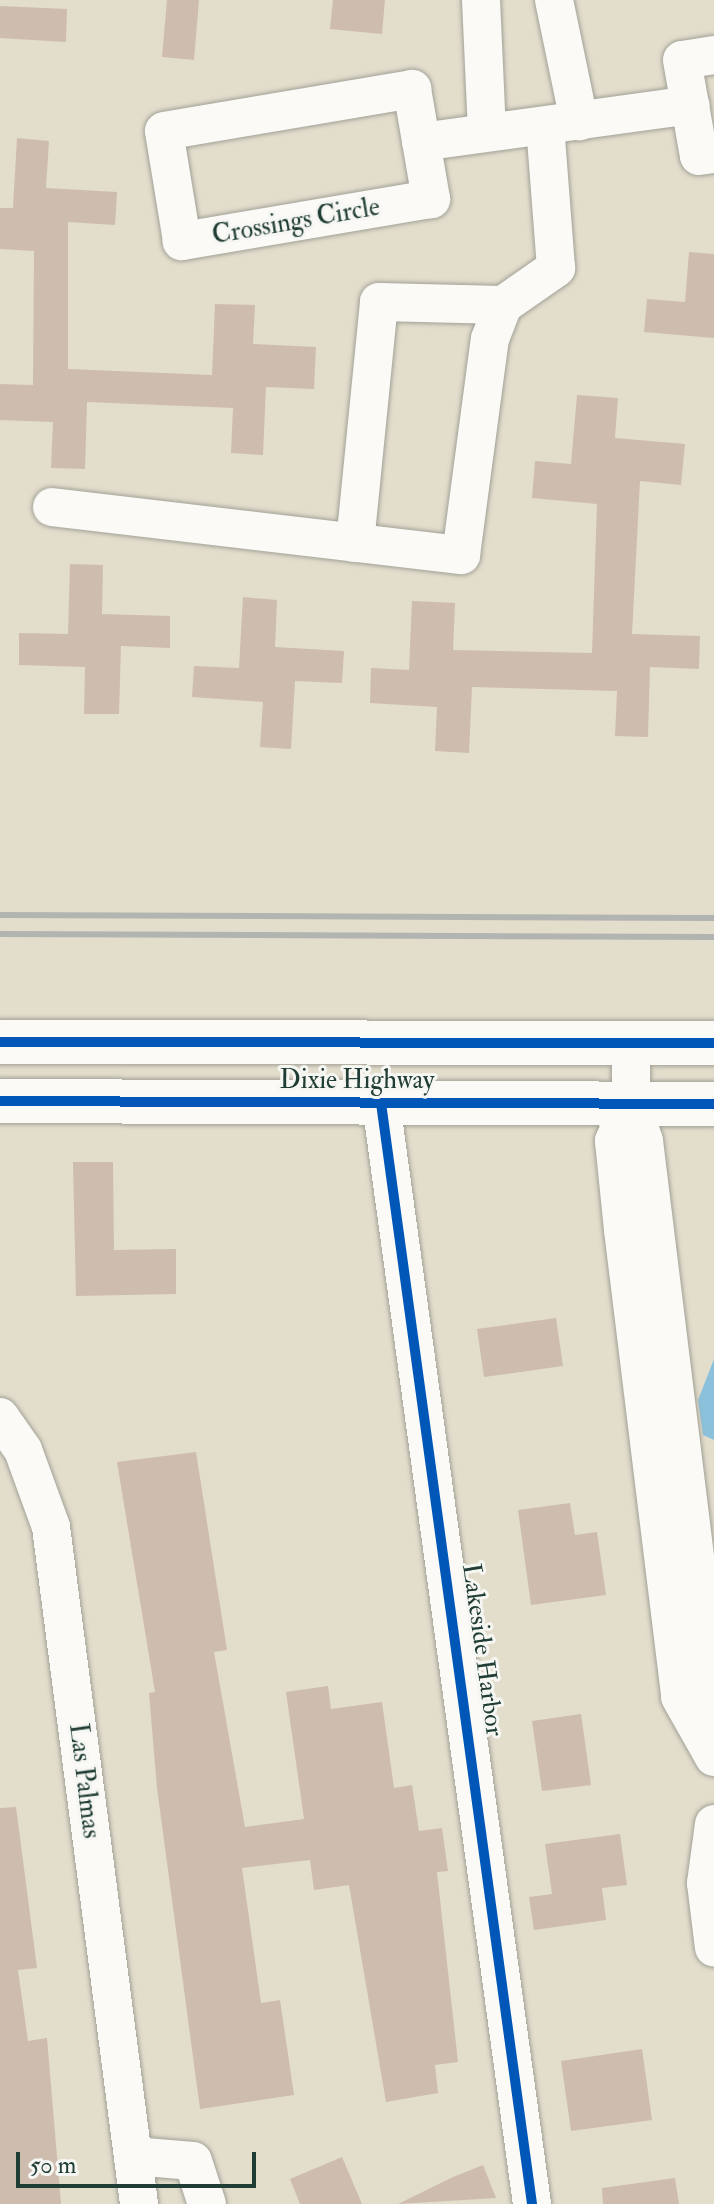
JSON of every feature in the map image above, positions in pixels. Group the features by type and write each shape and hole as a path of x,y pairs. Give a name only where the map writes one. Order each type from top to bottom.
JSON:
{"main road":[{"name":"Dixie Highway","path":"0,1042 714,1043"},
{"name":"Dixie Highway","path":"0,1101 714,1104"}],"street":[{"path":"481,0 487,131"},
{"path":"52,507 461,555 490,339 503,305 556,268 562,124 554,0"},
{"path":"714,55 682,60 699,156 714,154"},
{"name":"Crossings Circle","path":"412,89 421,142 431,199 182,241 164,131 412,89"},
{"path":"421,142 690,105"},
{"path":"355,543 379,302 503,305"},
{"path":"631,1042 631,1103 644,1141 714,1711"},
{"name":"Lakeside Harbor","path":"381,1103 532,2204"},
{"path":"631,1103 614,1141 680,1697 714,1757"},
{"name":"Las Palmas","path":"0,1417 23,1450 51,1527 139,2204"},
{"path":"714,1824 706,1883 714,1948"},
{"path":"133,2156 193,2161 203,2173 207,2204"}],"water":[{"path":"714,1359 714,1440 703,1435 698,1400"}],"building":[{"path":"167,0 199,0 194,60 162,57"},
{"path":"333,0 385,0 382,34 330,29"},
{"path":"0,6 67,9 66,42 0,38"},
{"path":"17,138 49,141 46,188 117,192 115,225 68,222 68,369 212,375 215,304 255,305 253,344 316,347 314,389 266,387 263,455 231,453 233,408 87,402 85,469 51,468 53,422 0,420 0,384 33,385 34,251 0,249 0,208 13,208"},
{"path":"689,252 714,254 714,338 644,332 647,299 685,302"},
{"path":"577,395 618,398 615,438 685,444 681,485 640,481 632,634 700,636 699,669 650,667 648,737 615,736 617,691 472,687 469,753 435,751 437,707 370,703 371,668 409,670 412,601 455,603 453,650 592,653 597,504 532,498 535,461 571,464"},
{"path":"70,564 103,565 102,614 170,616 170,648 121,646 119,714 84,714 85,667 19,665 19,633 68,634"},
{"path":"243,597 277,600 275,647 344,651 342,683 295,681 291,749 260,747 263,702 192,697 194,666 239,668"},
{"path":"73,1162 113,1162 114,1250 176,1249 176,1294 76,1296"},
{"path":"556,1318 563,1366 484,1377 477,1329"},
{"path":"196,1452 227,1650 214,1652 245,1827 304,1819 286,1692 328,1686 331,1709 382,1702 394,1788 412,1785 419,1831 442,1828 448,1871 437,1872 458,2062 435,2065 438,2093 386,2102 349,1885 314,1890 310,1860 242,1868 261,2003 280,2000 294,2095 200,2109 157,1788 149,1693 155,1692 117,1462"},
{"path":"570,1503 575,1535 597,1532 606,1595 531,1605 518,1510"},
{"path":"581,1714 591,1785 542,1791 532,1721"},
{"path":"16,1807 37,1968 18,1970 28,2041 47,2038 61,2204 0,2204 0,1808"},
{"path":"620,1834 627,1885 602,1888 606,1920 534,1930 529,1897 552,1894 545,1844"},
{"path":"642,2049 652,2120 571,2131 561,2061"},
{"path":"342,2157 362,2204 300,2204 290,2179"},
{"path":"483,2165 496,2198 398,2204 453,2177"},
{"path":"675,2178 679,2204 603,2204 602,2188"}],"railway":[{"path":"0,915 714,918"},
{"path":"0,934 714,937"}],"cycle path":[{"path":"0,1042 714,1043"},
{"path":"0,1101 714,1104"},
{"path":"381,1103 532,2204"}]}
